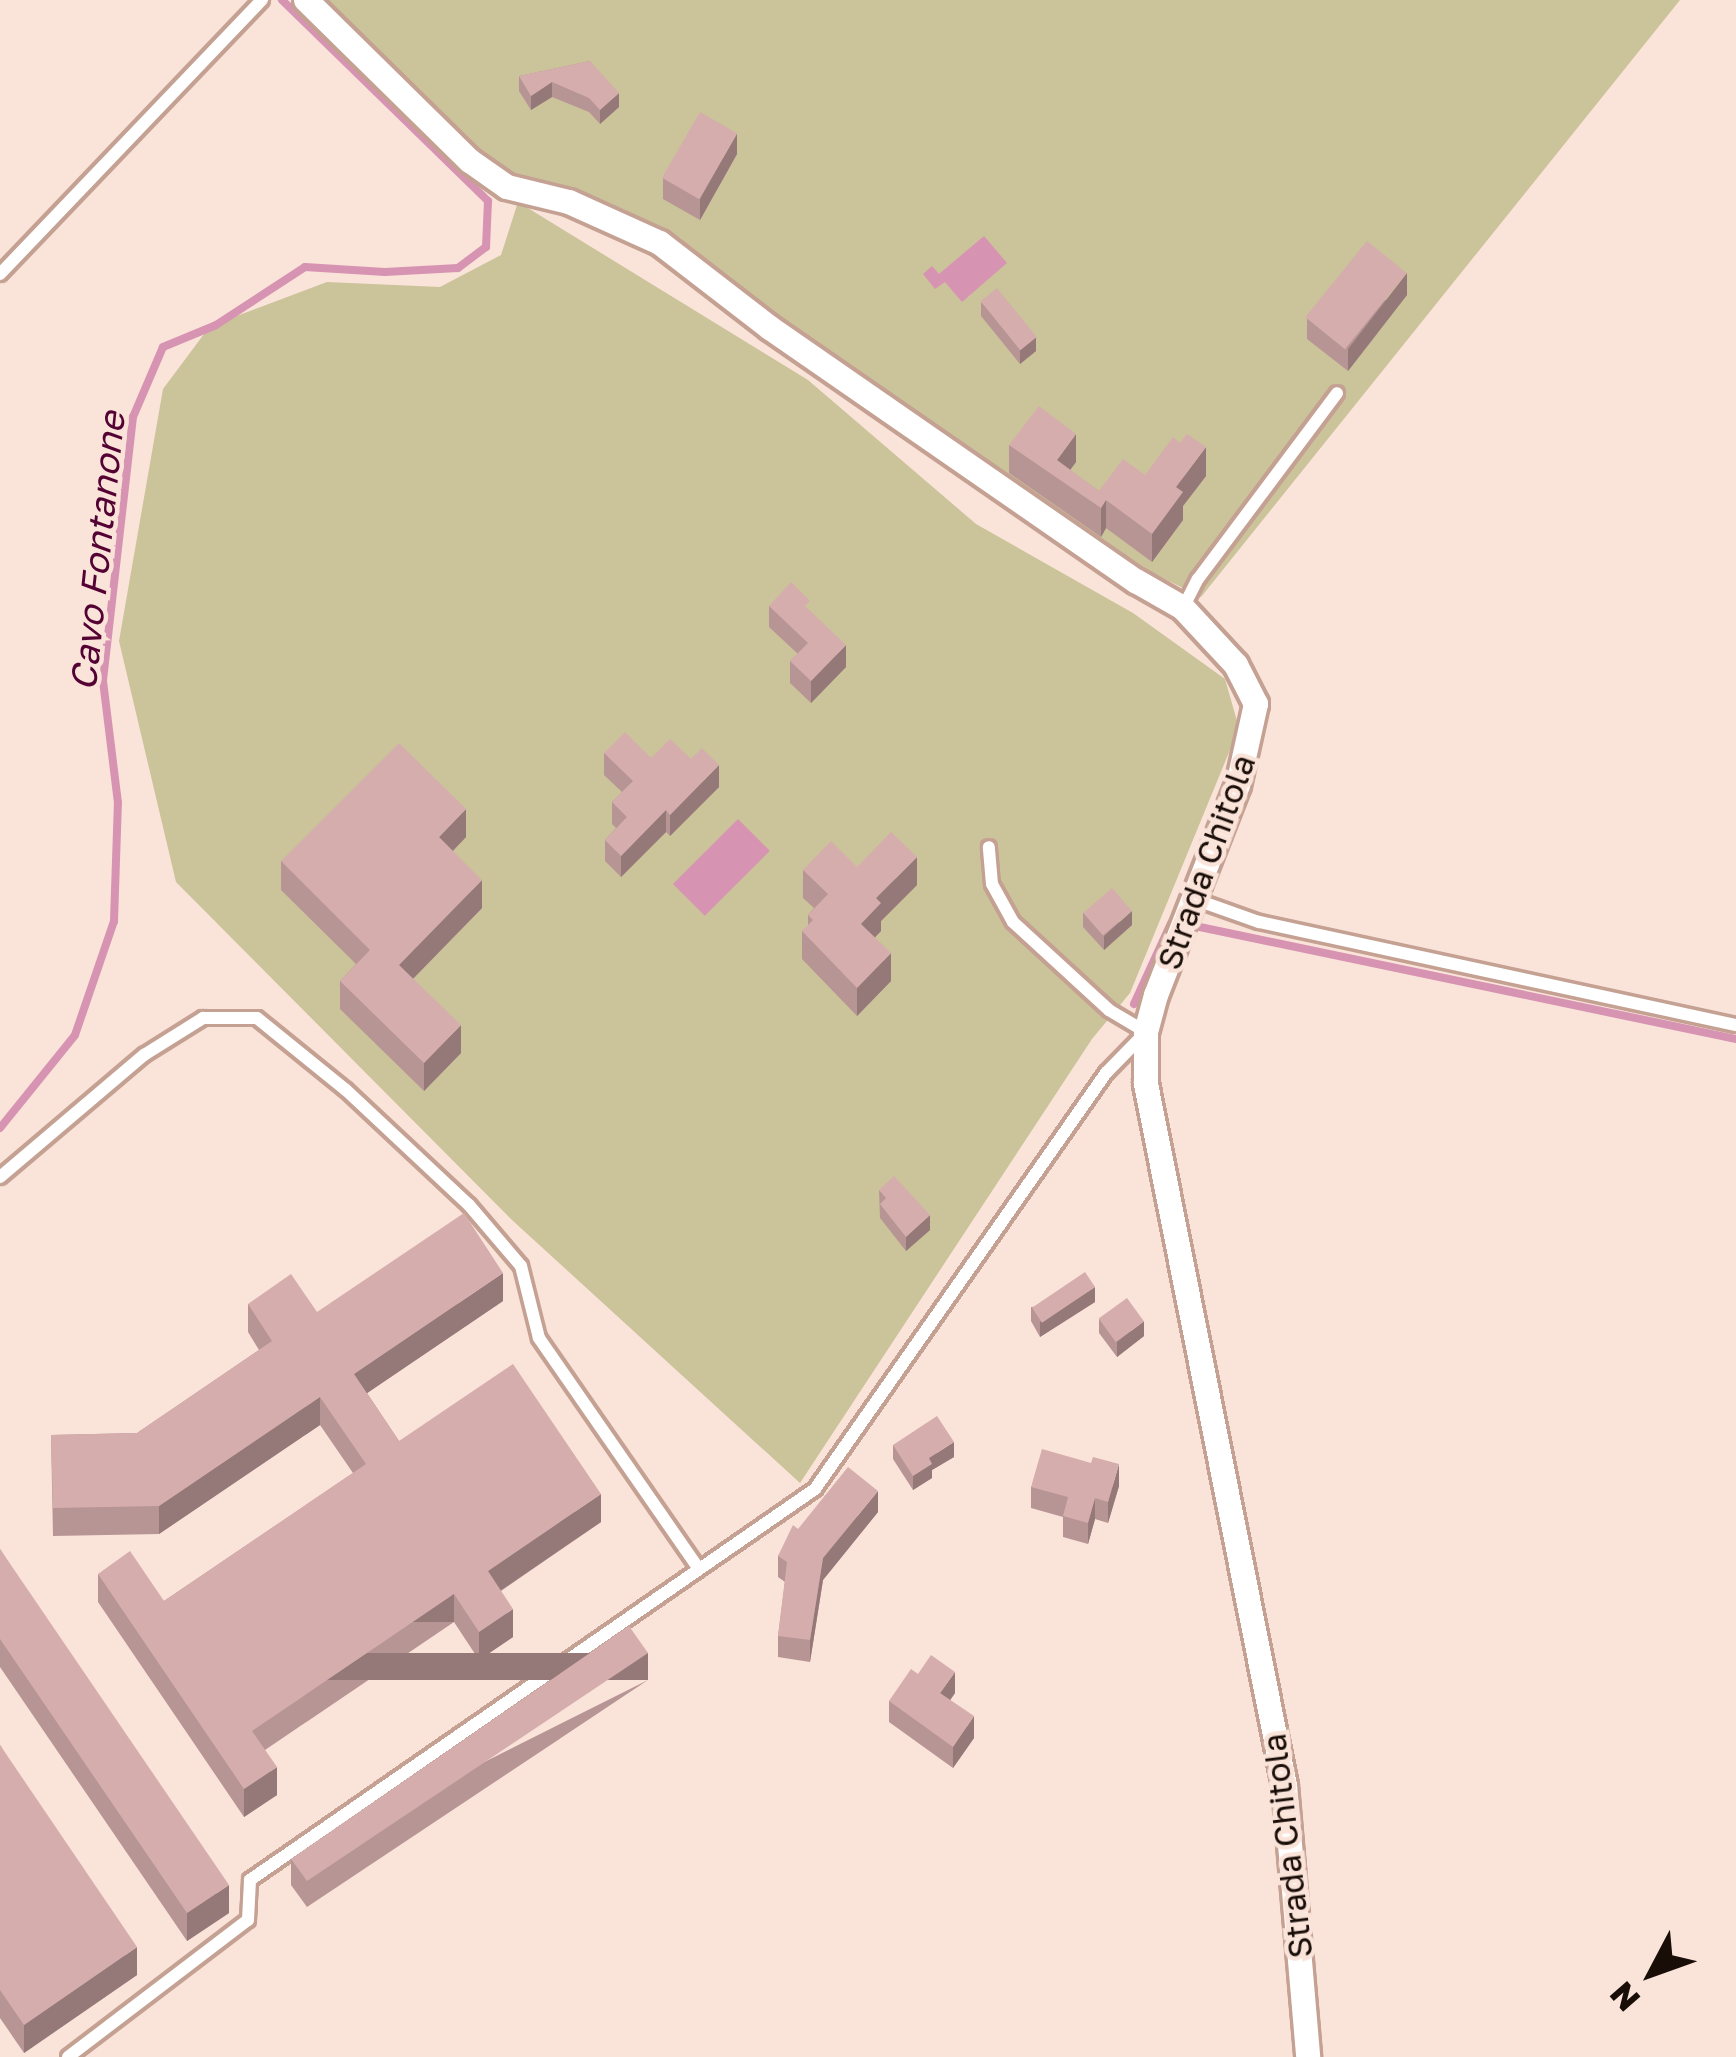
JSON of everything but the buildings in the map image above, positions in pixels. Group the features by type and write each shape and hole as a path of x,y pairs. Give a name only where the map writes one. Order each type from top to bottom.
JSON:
{"street":[{"name":"Strada Chitola","path":"306,0 470,161 507,187 569,202 660,243 770,328 1136,581 1183,608 1236,665 1256,704 1238,784 1146,1032 1152,1139 1285,1786 1308,2057"}],"lane":[{"path":"0,274 262,0"},
{"path":"1183,608 1198,579 1337,393"},
{"path":"68,2057 248,1920 250,1880 815,1489 1106,1073 1146,1032 1109,1010 1013,922 992,884 989,848"},
{"path":"1194,899 1259,922 1736,1025"},
{"path":"0,1177 144,1055 203,1018 256,1018 469,1205 521,1266 539,1338 698,1568"}],"shaded area":[{"path":"322,0 1680,0 1201,597 1100,547 563,188 515,175 478,149"},
{"path":"518,202 808,380 976,524 1133,613 1225,679 1239,728 1130,993 1092,1039 800,1483 512,1220 176,882 119,641 163,389 210,326 327,282 440,287 501,255"},
{"path":"984,236 1007,263 962,302 945,282 935,289 923,274 932,266 939,274"},
{"path":"738,819 770,851 705,916 673,884"}],"waterway":[{"name":"Cavo Fontanone","path":"0,1128 75,1035 114,921 118,803 103,680 133,417 163,347 216,325 305,267 385,272 458,268 486,247 488,201 282,0"},
{"path":"1134,1004 1171,923"},
{"path":"1195,926 1736,1039"}]}
